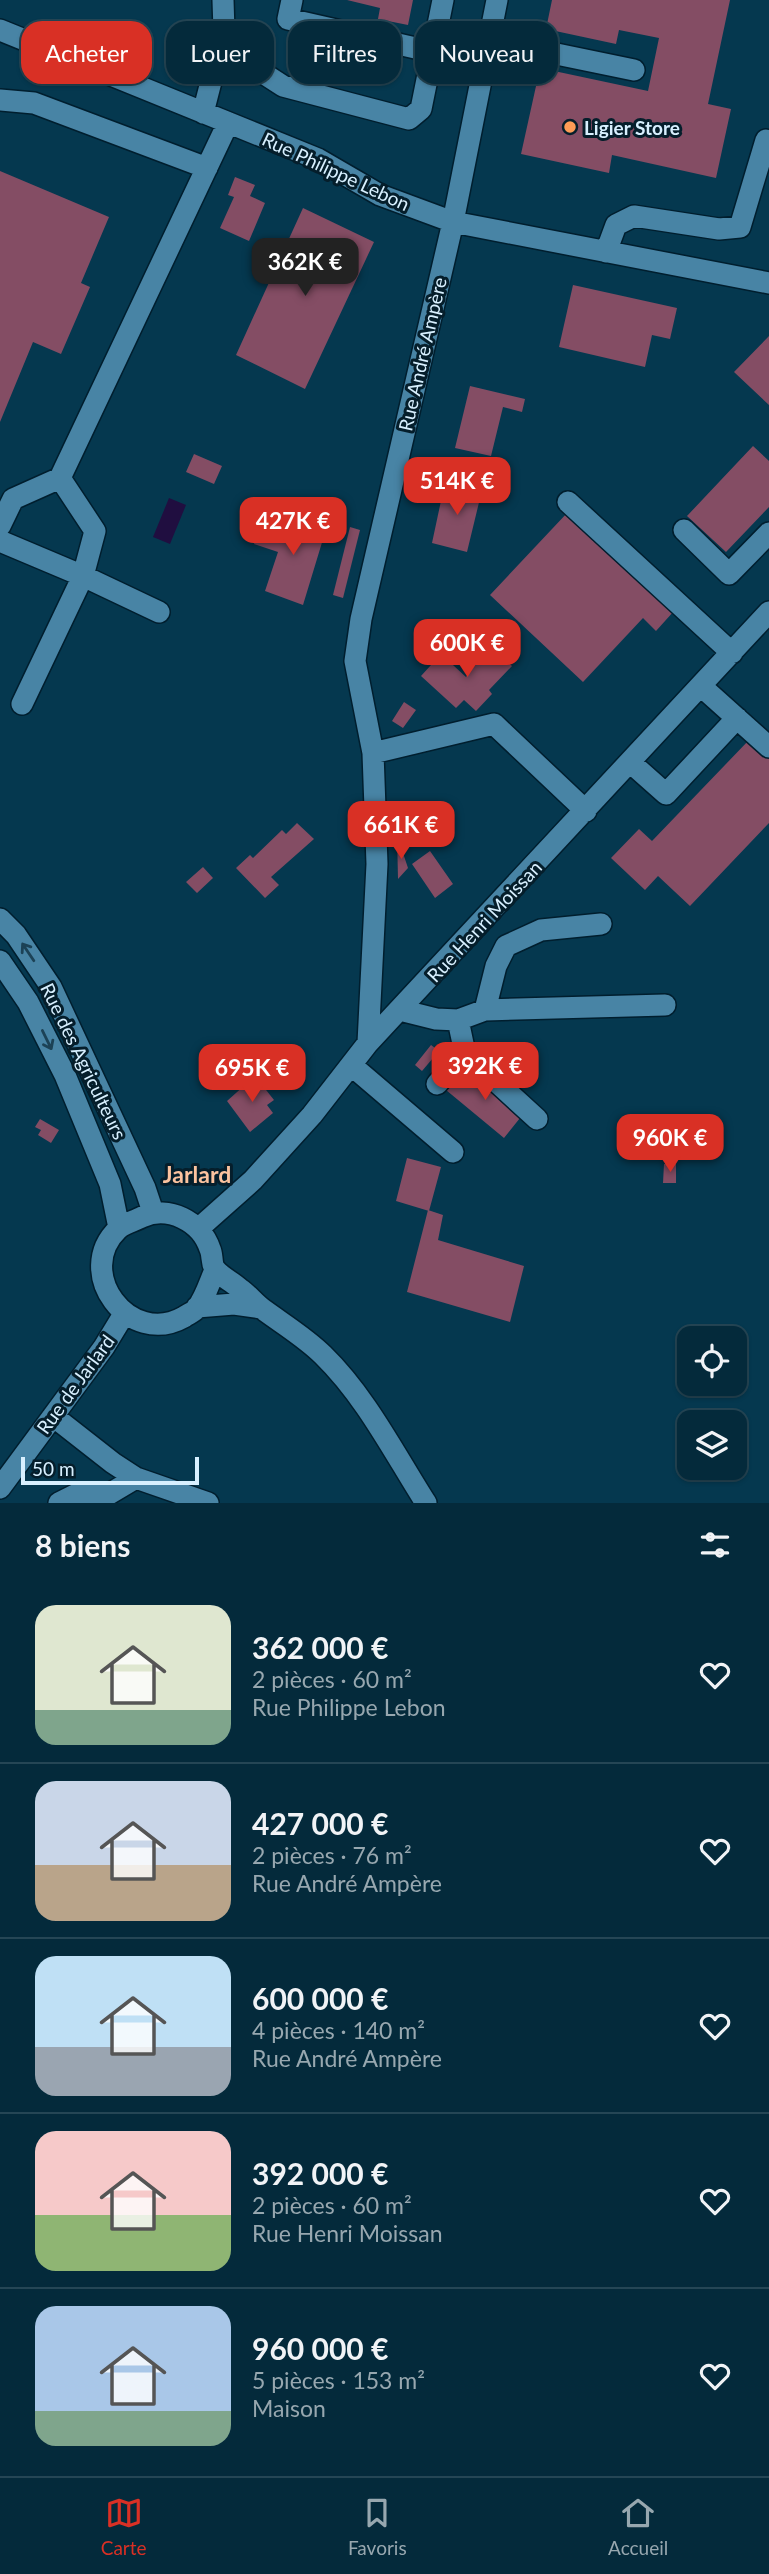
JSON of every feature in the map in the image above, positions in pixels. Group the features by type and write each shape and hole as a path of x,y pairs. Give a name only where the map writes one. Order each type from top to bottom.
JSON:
{"street":[{"path":"223,0 224,21"},
{"path":"292,0 288,19 415,48"},
{"path":"439,21 443,0"},
{"name":"Rue André Ampère","path":"493,21 497,0"},
{"name":"Rue Philippe Lebon","path":"0,30 318,159 380,195 453,222 769,283"},
{"path":"558,54 634,70"},
{"path":"274,80 283,86 409,119 421,109 426,84"},
{"path":"203,113 210,84"},
{"name":"Rue André Ampère","path":"368,1043 377,864 373,753 355,660 453,222 480,84"},
{"path":"0,100 34,103 207,167"},
{"path":"0,526 13,499 60,478 228,123"},
{"path":"606,251 617,225 634,216 719,229 740,226 766,140"},
{"path":"22,704 83,576 95,531 60,478"},
{"path":"568,502 732,653"},
{"path":"684,530 729,574 769,533"},
{"path":"0,541 159,612"},
{"name":"Rue Henri Moissan","path":"198,1229 253,1180 312,1115 368,1043 769,612"},
{"path":"702,687 769,747"},
{"path":"631,763 666,794 737,718"},
{"path":"373,753 494,724 586,811"},
{"name":"Rue des Agriculteurs","path":"0,919 16,934 51,987 145,1188 153,1212"},
{"path":"485,1010 496,967 506,946 541,930 601,924"},
{"name":"Rue des Agriculteurs","path":"0,961 28,1002 65,1075 110,1184 119,1228"},
{"path":"400,1010 436,1019 458,1020 485,1010 664,1005"},
{"path":"458,1020 465,1053 537,1119"},
{"path":"437,1084 465,1053"},
{"path":"351,1065 453,1152"},
{"path":"197,1307 215,1270 210,1247 198,1229 185,1219 169,1213 153,1212 119,1228 108,1243 102,1261 103,1281 111,1299 124,1314 148,1324 174,1322 197,1307 234,1304 261,1308"},
{"path":"215,1270 322,1353 354,1390 426,1503"},
{"name":"Rue de Jarlard","path":"0,1488 104,1347 124,1314"},
{"path":"53,1416 136,1478 208,1503"},
{"path":"59,1503 76,1493 109,1494 136,1478"}],"shaded area":[{"path":"169,498 186,505 170,544 153,537"}],"building":[{"path":"347,0 413,0 408,25 401,24 401,21 378,19 380,8"},
{"path":"552,0 730,0 708,104 731,109 716,178 612,155 609,173 521,154 536,84 558,84 558,72 648,91 659,38 619,30 616,44 558,32 558,21 548,21"},
{"path":"0,171 109,217 81,283 90,287 61,354 33,342 0,422"},
{"path":"235,177 255,185 250,196 265,203 249,241 220,228 234,197 228,195"},
{"path":"303,208 374,242 305,389 236,355"},
{"path":"573,285 677,308 670,339 652,335 645,367 559,347"},
{"path":"769,336 769,405 734,372"},
{"path":"470,386 525,399 522,412 503,407 491,456 455,448"},
{"path":"753,446 769,461 769,507 726,552 687,516"},
{"path":"194,454 222,466 214,484 186,472"},
{"path":"445,482 482,490 467,552 432,543"},
{"path":"568,512 674,611 656,631 643,618 583,682 490,595"},
{"path":"290,514 327,526 303,605 265,591 278,552 254,544 259,530 282,538"},
{"path":"350,527 360,530 343,598 333,595"},
{"path":"490,645 512,666 489,690 492,694 476,711 464,700 456,708 421,676 441,654 466,677"},
{"path":"404,702 416,710 403,728 392,721"},
{"path":"749,740 769,758 769,823 690,906 658,876 645,890 611,858 639,829 652,841"},
{"path":"411,803 428,826 414,835 398,812"},
{"path":"297,823 314,839 271,877 279,885 265,898 236,868 250,855 253,858 282,830 286,834"},
{"path":"397,835 408,868 398,879"},
{"path":"430,851 453,884 435,898 412,864"},
{"path":"203,867 213,878 197,893 186,882"},
{"path":"431,1045 439,1051 422,1071 415,1065"},
{"path":"466,1066 524,1113 504,1138 446,1090"},
{"path":"255,1076 274,1100 267,1105 273,1113 250,1132 227,1101"},
{"path":"40,1119 59,1130 51,1143 38,1135 41,1130 35,1127"},
{"path":"407,1158 441,1167 429,1211 396,1201"},
{"path":"664,1164 676,1164 676,1183 663,1183"},
{"path":"428,1210 443,1215 438,1240 524,1266 510,1322 407,1292"}],"place":[{"name":"Ligier Store","path":"570,127"}],"district":[{"name":"Jarlard","path":"197,1174"}]}
